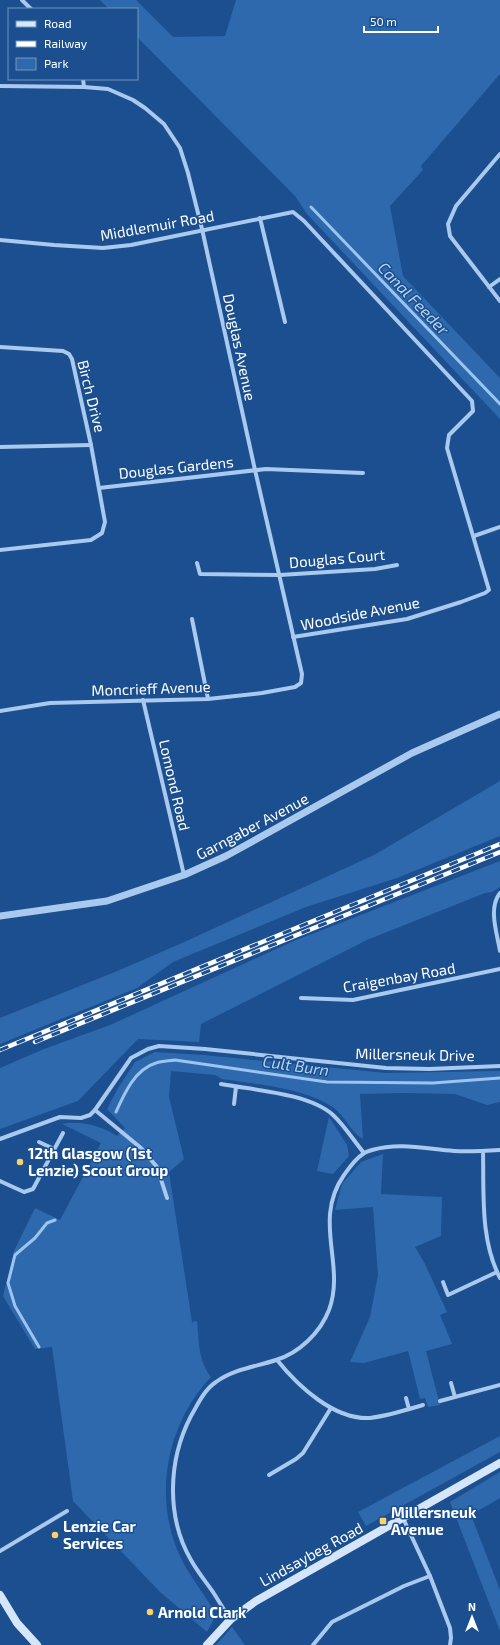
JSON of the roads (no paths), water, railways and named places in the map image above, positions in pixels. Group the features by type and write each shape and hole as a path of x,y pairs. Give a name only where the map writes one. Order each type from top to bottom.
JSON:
{"main road":[{"name":"Lindsaybeg Road","path":"207,1645 231,1619 256,1601 500,1463"},
{"path":"0,1595 17,1623 37,1645"}],"street":[{"path":"22,0 30,8"},
{"path":"83,80 84,87"},
{"name":"Douglas Avenue","path":"0,86 84,87 108,89 121,94 145,108 164,124 180,148 202,229 255,470 294,637 302,674 301,683"},
{"path":"500,154 456,206 448,224 450,236 500,301"},
{"name":"Middlemuir Road","path":"0,240 103,248 131,244 293,212"},
{"name":"Woodside Avenue","path":"293,212 304,221 472,401 473,411 449,435 447,448 489,590 486,593 407,619 294,637"},
{"path":"260,218 285,322"},
{"path":"489,287 500,279"},
{"name":"Birch Drive","path":"0,347 63,351 69,354 72,359 91,445 105,522 102,533 91,540 0,550"},
{"path":"0,447 91,445"},
{"path":"255,470 266,469 363,473"},
{"name":"Douglas Gardens","path":"100,488 255,470"},
{"path":"474,536 500,527"},
{"name":"Douglas Court","path":"197,563 200,574 280,575 375,569 397,565"},
{"path":"192,619 208,699"},
{"name":"Moncrieff Avenue","path":"0,711 50,703 208,699 279,691 296,687 301,683"},
{"name":"Lomond Road","path":"143,700 184,875"},
{"name":"Garngaber Avenue","path":"0,916 107,900 184,875 226,856 412,753 500,714"},
{"path":"500,893 496,898 494,911 500,951"},
{"name":"Craigenbay Road","path":"301,998 353,1000 500,969"},
{"name":"Millersneuk Drive","path":"95,1110 131,1058 148,1049 159,1046 205,1049 386,1068 429,1069 500,1066"},
{"path":"221,1084 282,1094 320,1106 333,1115 364,1153"},
{"path":"234,1104 236,1087"},
{"path":"0,1139 60,1117 81,1118 90,1116 95,1110 141,1148 157,1167 167,1198"},
{"path":"0,1181 24,1192 33,1189 63,1133"},
{"path":"39,1142 54,1149"},
{"path":"231,1619 191,1560 179,1533 176,1522 173,1501 175,1468 187,1425 199,1402 215,1382 233,1373 277,1360 290,1354 303,1346 313,1336 329,1311 333,1294 334,1275 328,1224 329,1210 333,1194 350,1166 364,1153 395,1145 454,1151 500,1150"},
{"path":"483,1151 486,1235 500,1278"},
{"path":"443,1282 448,1295 497,1272"},
{"path":"277,1360 296,1381 315,1398 331,1408 354,1416 368,1418 423,1405"},
{"path":"451,1383 455,1397"},
{"path":"440,1401 500,1385"},
{"path":"406,1398 409,1409"},
{"path":"269,1475 296,1459 303,1453 331,1408"},
{"path":"0,1551 67,1511"},
{"path":"404,1518 430,1576 450,1628 450,1645"},
{"path":"313,1645 332,1622 404,1586 430,1576"}],"waterway":[{"name":"Canal Feeder","path":"311,207 500,404"},
{"name":"Cult Burn","path":"116,1112 136,1076 149,1066 163,1061 175,1060 327,1082 433,1083 500,1078"},
{"name":"Cult Burn","path":"39,1347 15,1306 8,1283 15,1255 35,1238 47,1223 55,1220"}],"railway":[{"path":"0,1050 500,844"},
{"path":"35,1042 500,852"}],"place":[{"name":"12th Glasgow (1st Lenzie) Scout Group","path":"20,1162"},
{"name":"Millersneuk Avenue","path":"383,1521"},
{"name":"Lenzie Car Services","path":"55,1535"},
{"name":"Arnold Clark","path":"150,1612"}]}
